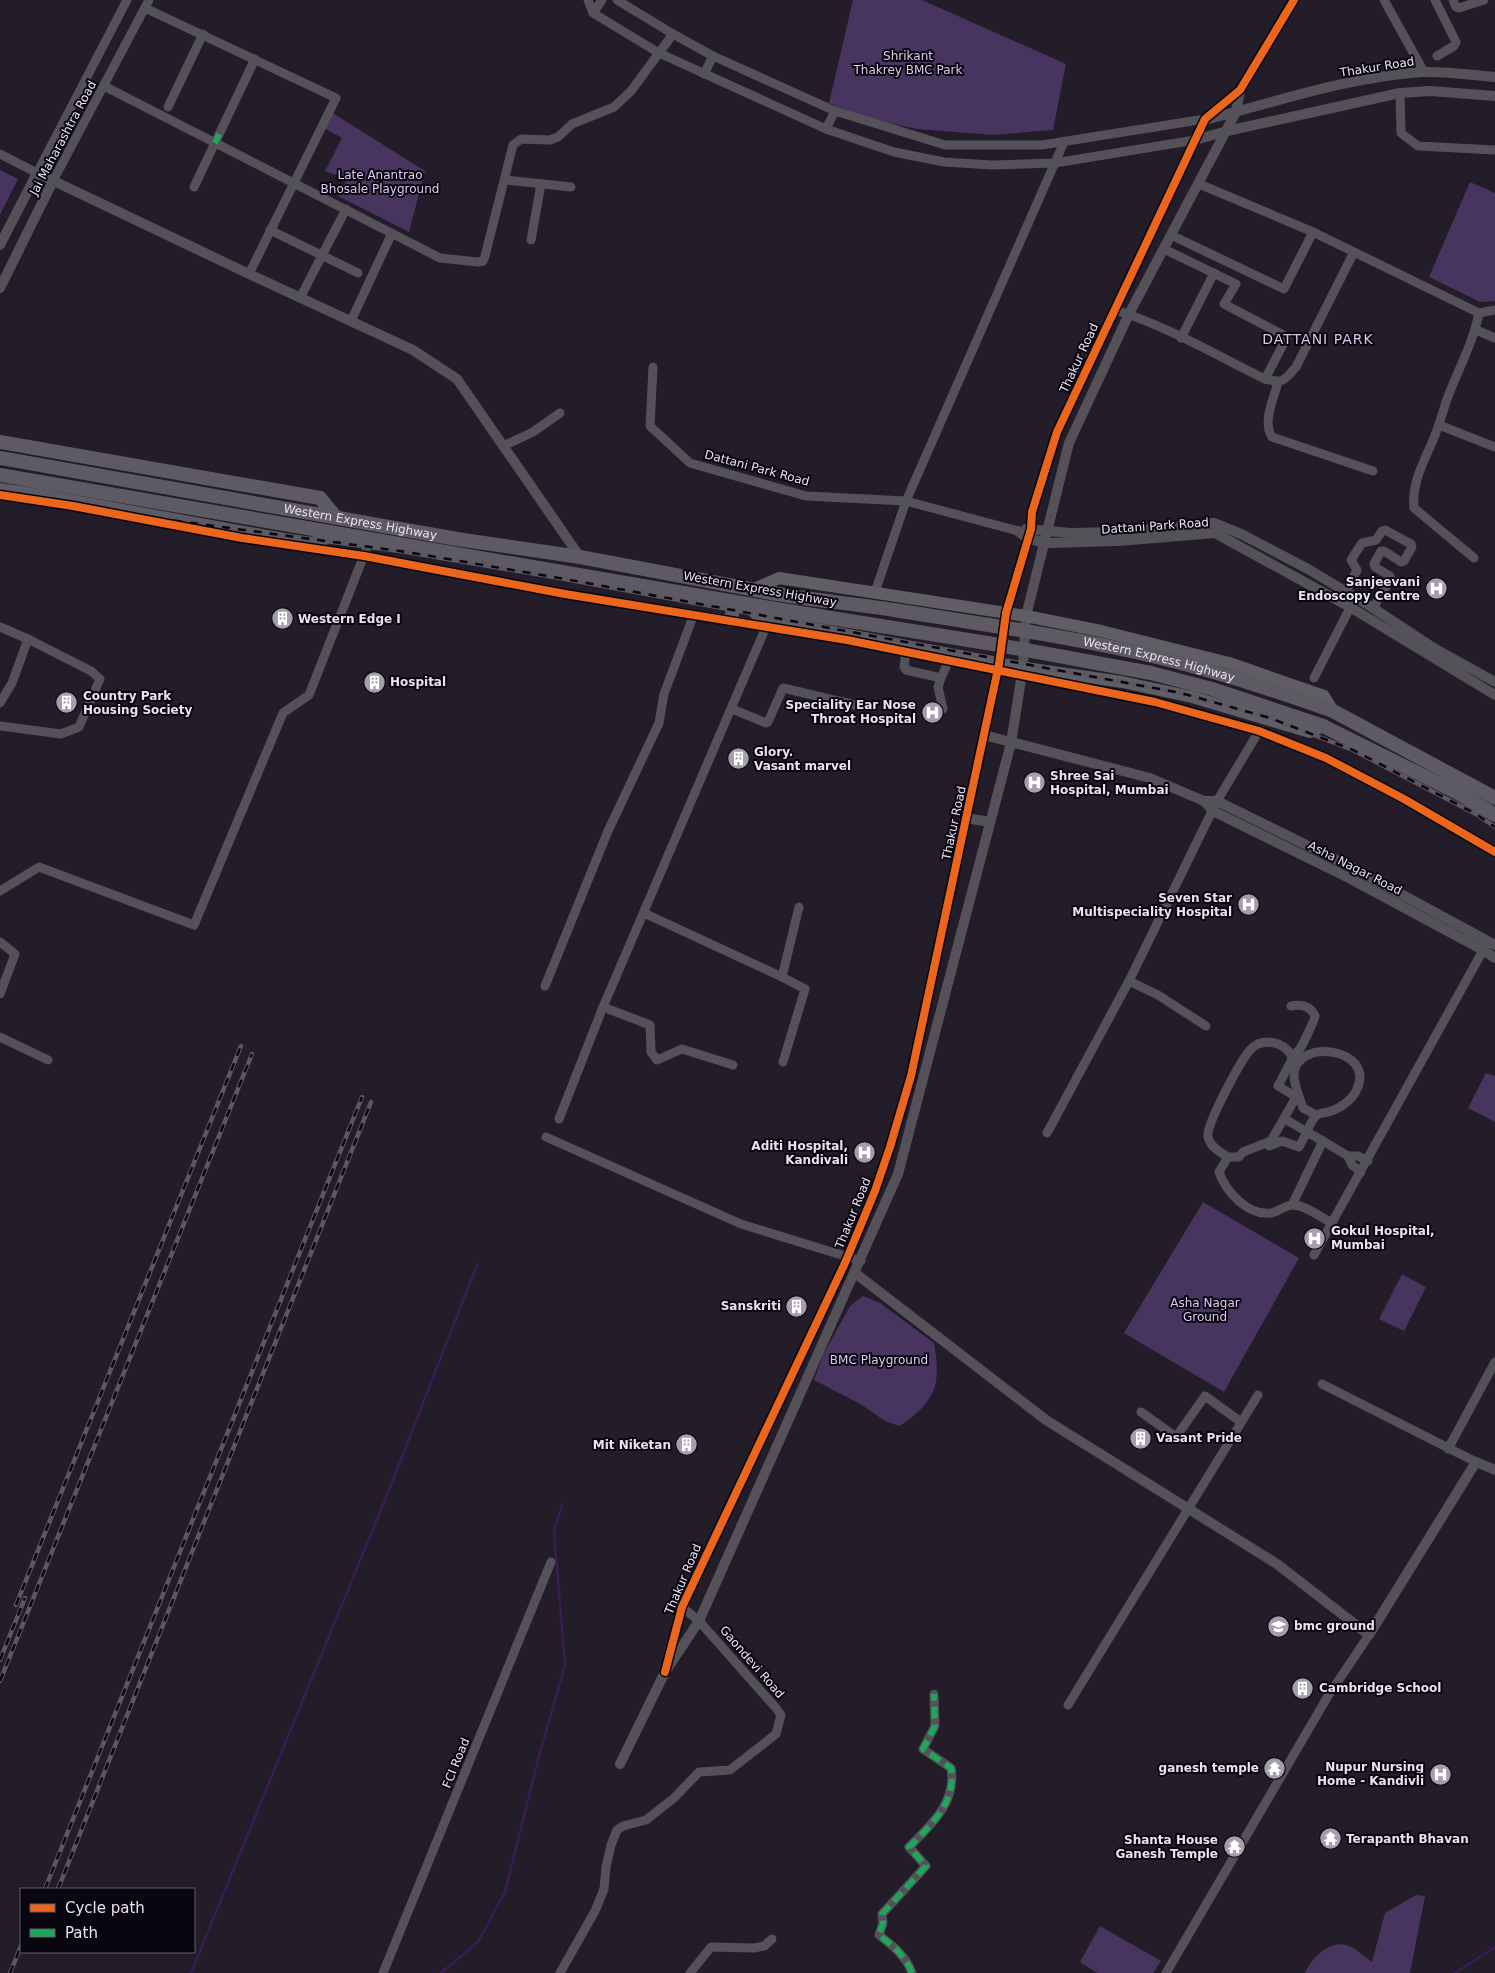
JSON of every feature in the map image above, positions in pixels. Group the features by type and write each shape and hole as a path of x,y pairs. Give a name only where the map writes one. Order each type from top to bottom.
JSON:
{"highway":[{"path":"0,442 320,498 335,516"},
{"name":"Western Express Highway","path":"0,458 457,539 580,557 759,591 911,612 1139,653 1251,683 1332,711 1495,798"},
{"name":"Western Express Highway","path":"0,475 740,603 993,644 1151,674 1212,689 1323,726 1456,792 1495,815"},
{"path":"0,490 311,545 333,533"},
{"path":"731,620 740,603"}],"main road":[{"path":"759,591 779,578 1026,616 1101,631 1229,663 1324,696 1332,711"},
{"path":"740,603 768,623 998,667 1122,682 1192,697 1310,732 1323,726"}],"street":[{"name":"Jai Maharashtra Road","path":"0,245 127,0"},
{"path":"588,0 593,13 659,53 826,130 894,152 944,162 990,165 1055,163 1196,140 1227,131 1400,93 1430,92 1495,96"},
{"path":"593,13 602,0"},
{"path":"617,0 713,56 835,111 946,145 1042,145 1205,119"},
{"path":"1236,112 1240,90 1294,0"},
{"path":"1384,0 1424,72"},
{"path":"1435,0 1456,42 1454,46 1437,56"},
{"path":"1453,0 1456,7 1459,8 1484,0"},
{"name":"Jai Maharashtra Road","path":"0,288 53,181 147,4"},
{"path":"147,4 203,34 336,98 249,274"},
{"path":"168,107 203,34"},
{"path":"104,86 440,258 478,262 483,261 506,180 513,145 517,140 550,140 558,137 572,124 614,107 631,90 673,34"},
{"path":"704,74 713,56"},
{"path":"194,187 255,59"},
{"name":"Thakur Road","path":"1205,119 1304,93 1352,83 1424,72 1495,77"},
{"name":"Thakur Road","path":"665,1672 682,1607 843,1268 875,1191 890,1146 911,1076 998,667 1006,613 1028,540 1032,512 1057,432 1205,119 1240,90"},
{"path":"1400,93 1400,133 1418,146 1495,150"},
{"path":"826,130 835,111"},
{"name":"Thakur Road","path":"620,1764 665,1672 699,1621 861,1261 898,1174 1011,743 1023,671 1026,616 1069,442 1129,314 1236,112"},
{"path":"875,592 906,500 1064,142"},
{"path":"944,162 946,145"},
{"path":"1038,163 1042,145"},
{"path":"0,154 53,181 413,350 457,379 580,557"},
{"path":"506,180 571,187"},
{"path":"531,240 541,184"},
{"path":"1199,184 1313,232 1479,313 1495,310"},
{"path":"300,298 346,209"},
{"path":"270,230 358,273"},
{"path":"1170,235 1284,289 1313,232"},
{"path":"351,321 392,233"},
{"path":"1164,249 1236,284 1224,304 1287,337 1266,379"},
{"path":"1115,310 1129,314 1266,379 1278,382 1286,379 1296,367 1354,252"},
{"path":"1181,338 1214,273"},
{"path":"1474,558 1414,508 1415,483 1476,330 1479,313"},
{"path":"1476,330 1495,338"},
{"name":"Dattani Park Road","path":"653,367 650,426 690,463 806,496 906,500 1018,531 1028,540 1045,542 1215,529 1257,543 1308,569 1345,592 1353,603 1373,608 1429,651"},
{"path":"1278,382 1268,423 1268,430 1272,437 1373,471"},
{"path":"503,446 533,432 560,414"},
{"path":"1439,425 1495,446"},
{"path":"0,495 73,506 242,538 364,556 565,594 731,620 768,623 906,652 998,667"},
{"name":"Dattani Park Road","path":"1018,531 1031,528 1117,537"},
{"name":"Dattani Park Road","path":"1215,529 1252,554 1274,566 1302,581 1353,603 1429,651 1480,679 1495,682"},
{"path":"1345,592 1357,570 1351,560 1362,543 1376,540 1382,531 1386,530 1411,544 1412,547 1404,561 1401,562 1381,551 1374,564 1375,567 1390,576 1391,579 1373,608"},
{"path":"0,891 39,867 194,925 283,713 309,695 370,540"},
{"path":"1252,554 1257,543"},
{"path":"1274,566 1280,554"},
{"path":"1302,581 1308,569"},
{"path":"1314,678 1353,603"},
{"path":"546,986 608,831 659,723 664,694 694,614"},
{"path":"558,1120 603,1007 768,623"},
{"path":"0,627 92,671 100,679 98,688 79,727 61,734 0,726"},
{"path":"0,703 12,683 28,639"},
{"path":"906,652 904,667 906,670 941,678"},
{"path":"943,709 938,687 949,660"},
{"path":"1023,671 1155,702 1259,731 1326,758 1404,799 1495,852"},
{"name":"Dattani Park Road","path":"1480,679 1495,695"},
{"path":"732,709 766,723 783,688 855,706"},
{"path":"1047,1133 1129,981 1217,800 1259,731"},
{"name":"Asha Nagar Road","path":"984,735 1150,778 1204,801 1217,800 1351,867 1489,945 1495,958"},
{"name":"Asha Nagar Road","path":"1204,801 1212,811 1489,945"},
{"path":"966,818 990,822"},
{"path":"782,977 799,907"},
{"path":"644,913 782,977 805,990 784,1062"},
{"path":"0,942 15,954 0,994"},
{"path":"1314,1255 1489,945"},
{"path":"1129,981 1158,995 1206,1026"},
{"path":"1290,1006 1301,1004 1308,1007 1315,1016 1315,1020 1298,1051 1292,1056"},
{"path":"603,1007 650,1025 651,1052 657,1060 682,1049 733,1064"},
{"path":"0,1038 48,1060"},
{"path":"918,1041 933,1041"},
{"path":"1239,1156 1243,1152 1271,1141 1285,1119 1295,1097 1278,1086 1291,1062 1292,1056 1288,1049 1267,1041 1250,1049 1207,1130 1208,1139 1213,1146 1228,1157 1244,1157 1279,1141 1299,1147 1316,1116 1329,1112 1347,1102 1358,1088 1360,1080 1355,1062 1338,1053 1320,1051 1312,1054 1299,1062 1294,1073 1303,1108 1316,1116"},
{"path":"1285,1119 1348,1156 1358,1156 1368,1160"},
{"path":"546,1137 741,1224 861,1261"},
{"path":"1292,1204 1323,1141"},
{"path":"1348,1156 1352,1165 1361,1172"},
{"path":"1228,1157 1219,1172 1222,1181 1249,1209 1261,1214 1274,1213 1292,1204 1332,1223"},
{"path":"843,1268 855,1273 1046,1420 1277,1564 1369,1635"},
{"path":"1448,1449 1495,1362"},
{"path":"1322,1384 1448,1449 1495,1470"},
{"path":"784,1390 798,1398"},
{"path":"1068,1706 1258,1395"},
{"path":"1141,1412 1176,1437 1205,1396 1241,1422"},
{"path":"1166,1973 1328,1696 1369,1635 1476,1462"},
{"name":"FCI Road","path":"383,1973 551,1562"},
{"path":"682,1607 699,1621"},
{"name":"Gaondevi Road","path":"560,1973 595,1911 604,1889 611,1845 617,1830 622,1826 646,1820 674,1798 699,1772 730,1770 776,1734 779,1727 781,1716 776,1708 699,1621"},
{"path":"912,1973 906,1961 896,1949 878,1935 883,1924 882,1914 926,1866 909,1848 938,1818 949,1796 952,1778 951,1768 923,1749 935,1726 934,1694"},
{"path":"690,1973 711,1947 754,1948 764,1946 772,1939"}],"green space":[{"name":"Shrikant Thakrey BMC Park","path":"853,0 922,0 1066,64 1053,130 993,135 917,129 865,118 829,103"},
{"name":"Late Anantrao Bhosale Playground","path":"331,112 425,171 409,232 338,196 347,179 325,171 342,138 324,128"},
{"path":"0,170 18,179 0,215"},
{"path":"1470,182 1495,193 1495,301 1480,302 1429,277"},
{"path":"1486,1073 1495,1076 1495,1122 1468,1108"},
{"name":"Asha Nagar Ground","path":"1203,1202 1299,1258 1224,1392 1124,1333"},
{"path":"1402,1274 1426,1287 1404,1331 1379,1319"},
{"name":"BMC Playground","path":"863,1296 880,1303 934,1343 937,1373 934,1389 922,1408 899,1426 885,1421 862,1405 814,1380 823,1355 850,1306"},
{"path":"1416,1895 1425,1896 1410,1973 1305,1973 1312,1961 1322,1951 1335,1945 1342,1944 1352,1947 1372,1962 1385,1913"},
{"path":"1100,1926 1161,1961 1153,1973 1097,1973 1080,1962"}],"waterway":[{"path":"191,1973 389,1490 477,1265"},
{"path":"441,1973 478,1942 505,1892 539,1756 565,1666 554,1532 562,1505"},
{"path":"1455,1973 1495,1947"}],"railway":[{"path":"0,497 407,552 565,579 1181,693 1270,718 1353,750 1476,814 1495,827"},
{"path":"16,1605 241,1046"},
{"path":"0,1681 252,1054"},
{"path":"45,1888 362,1097"},
{"path":"58,1888 371,1102"},
{"path":"0,1660 25,1598"},
{"path":"10,1973 20,1948"}],"marked path":[{"path":"215,143 219,134"},
{"path":"912,1973 902,1956 879,1935 883,1923 882,1914 926,1866 909,1847 934,1821 950,1792 951,1768 923,1749 935,1726 934,1694"}],"cycle path":[{"path":"665,1672 682,1607 845,1263 875,1191 890,1147 911,1076 999,664 1006,613 1031,529 1032,512 1057,432 1205,119 1240,90 1294,0"},
{"path":"0,495 73,506 242,538 364,556 565,594 847,640 1155,702 1259,731 1326,758 1404,799 1495,852"}],"place":[{"name":"Sanjeevani Endoscopy Centre","path":"1436,589"},
{"name":"Western Edge I","path":"282,619"},
{"name":"Hospital","path":"374,682"},
{"name":"Country Park Housing Society","path":"67,703"},
{"name":"Speciality Ear Nose Throat Hospital","path":"932,712"},
{"name":"Glory. Vasant marvel","path":"738,759"},
{"name":"Shree Sai Hospital, Mumbai","path":"1034,783"},
{"name":"Seven Star Multispeciality Hospital","path":"1248,905"},
{"name":"Aditi Hospital, Kandivali","path":"864,1153"},
{"name":"Gokul Hospital, Mumbai","path":"1315,1238"},
{"name":"Sanskriti","path":"797,1306"},
{"name":"Vasant Pride","path":"1140,1438"},
{"name":"Mit Niketan","path":"687,1445"},
{"name":"bmc ground","path":"1278,1626"},
{"name":"Cambridge School","path":"1303,1688"},
{"name":"ganesh temple","path":"1275,1768"},
{"name":"Nupur Nursing Home - Kandivli","path":"1440,1774"},
{"name":"Terapanth Bhavan","path":"1330,1839"},
{"name":"Shanta House Ganesh Temple","path":"1234,1847"}],"district":[{"name":"DATTANI PARK","path":"1318,339"}]}
